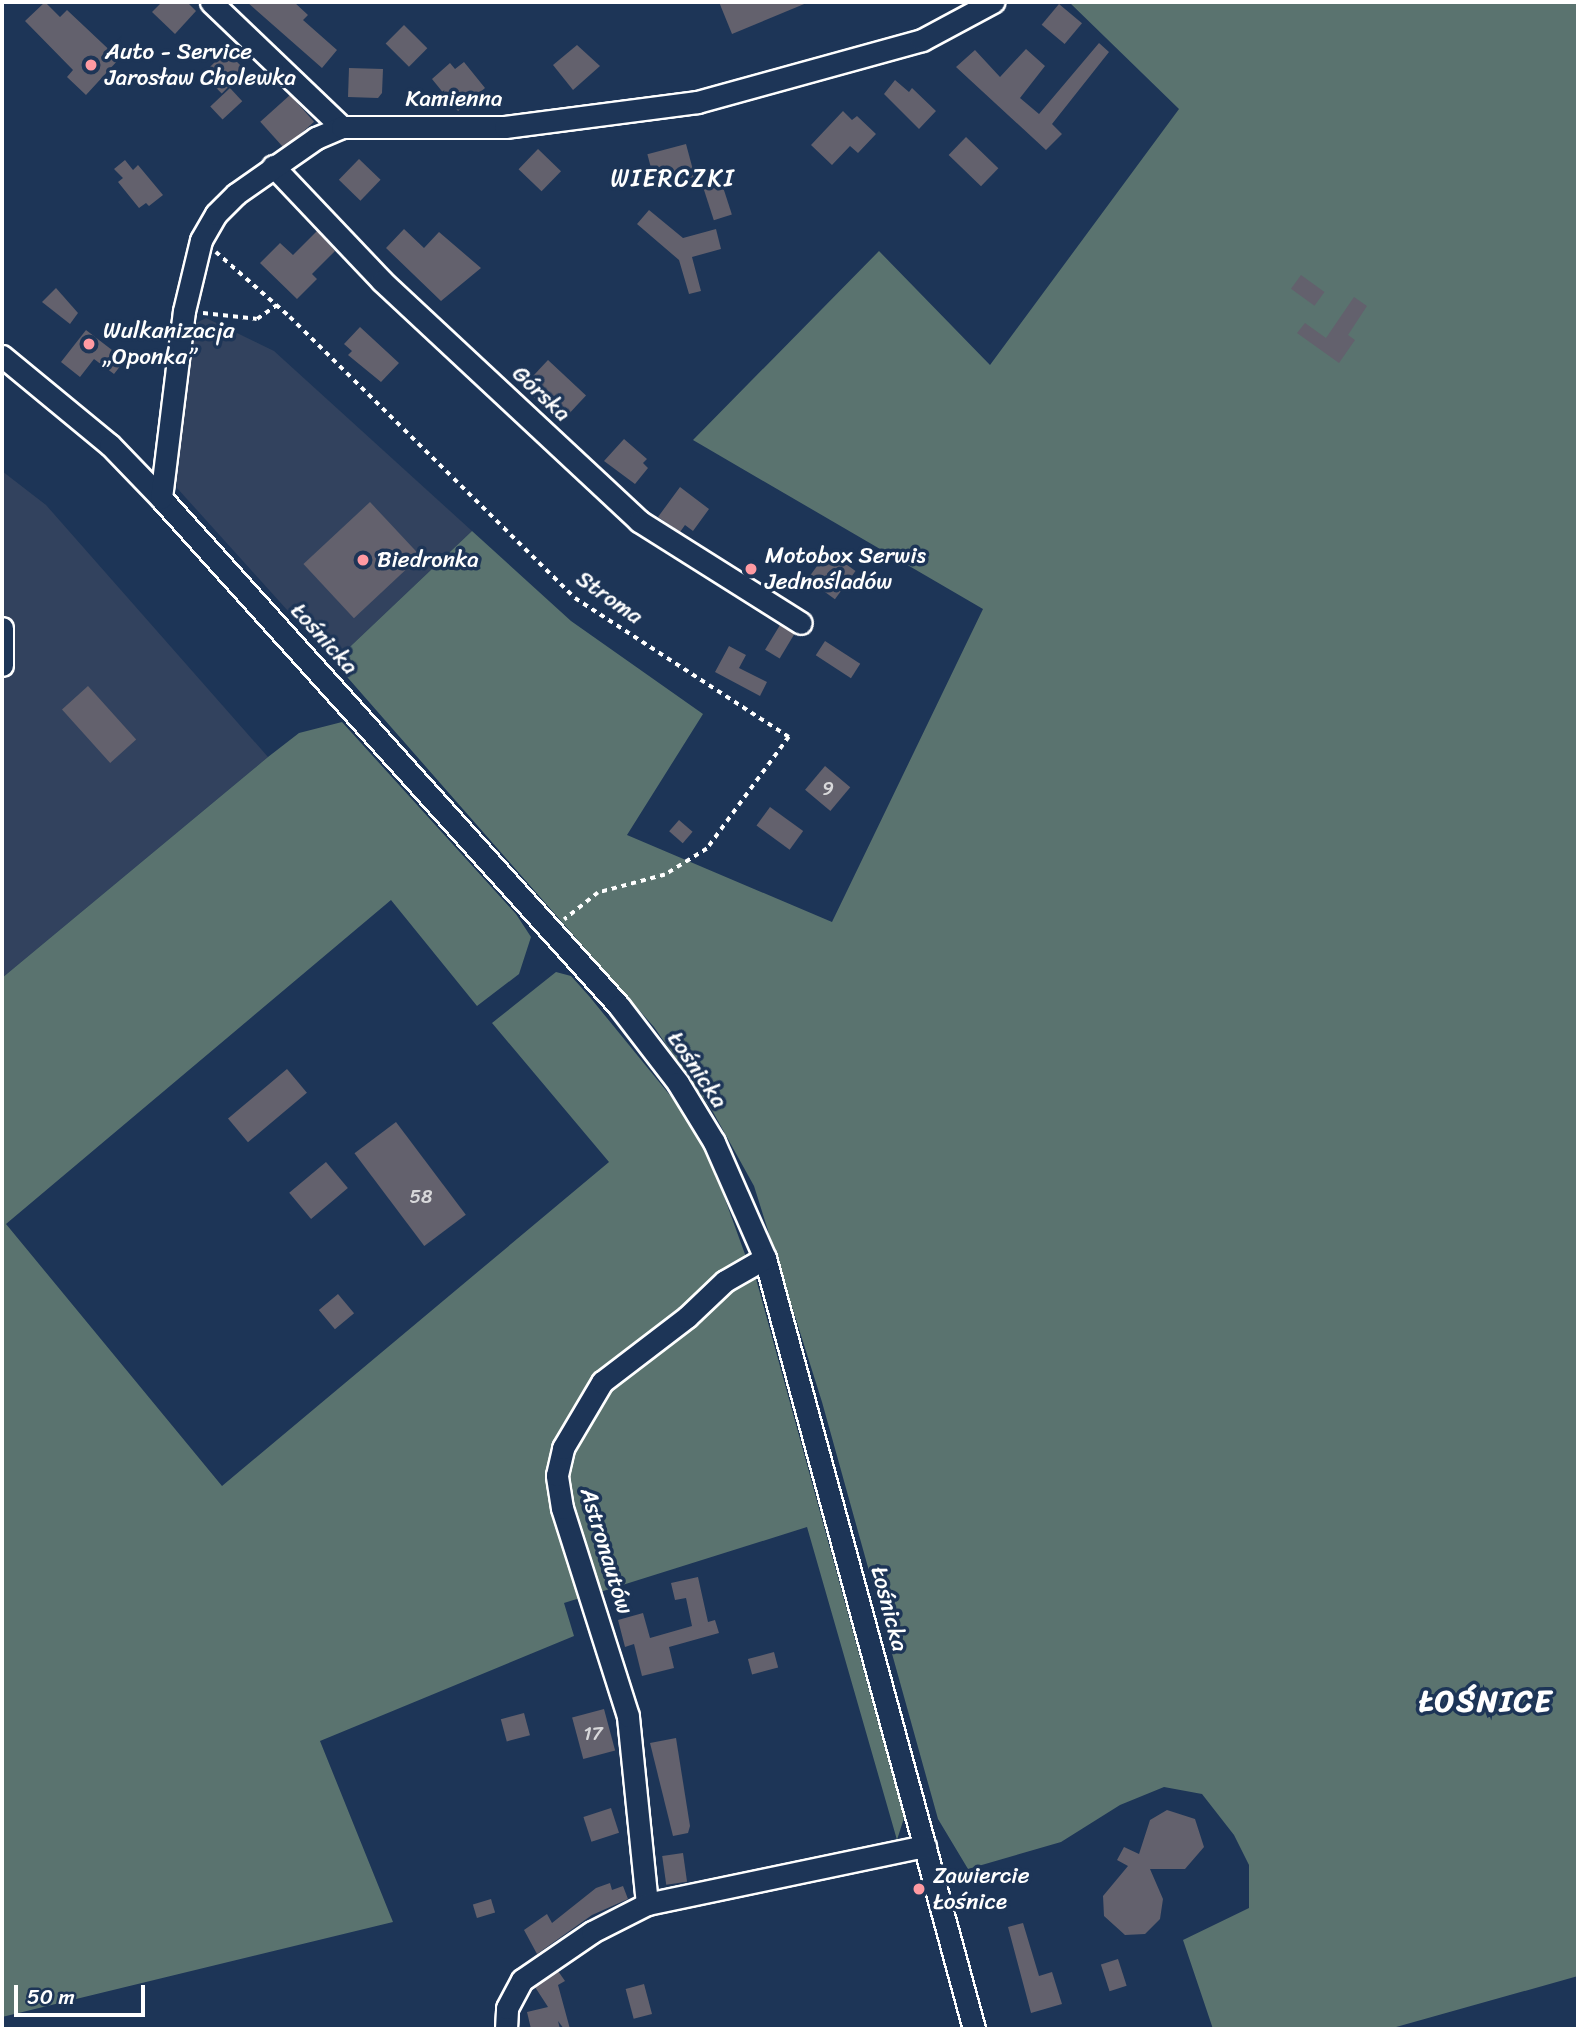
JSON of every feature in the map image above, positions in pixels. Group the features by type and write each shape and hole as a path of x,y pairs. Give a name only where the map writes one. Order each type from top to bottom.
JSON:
{"street":[{"path":"211,2 342,127"},
{"name":"Kamienna","path":"161,498 184,311 201,240 216,214 274,166 342,127 505,127 697,103 922,40 993,2"},
{"name":"Górska","path":"274,166 382,281 639,521 801,623"},
{"name":"Łośnicka","path":"2,355 110,444 161,498 619,1006 678,1083 714,1143 765,1258 974,2029"},
{"path":"2,628 2,665"},
{"name":"Astronautów","path":"647,1904 628,1716 562,1508 557,1475 563,1448 602,1382 687,1317 725,1281 765,1258"},
{"path":"506,2029 513,1991 522,1980 592,1931 647,1904 925,1846"}],"path":[{"name":"Stroma","path":"201,240 277,305 565,590 789,737 707,849 665,876 598,892 552,931"},
{"path":"184,311 257,319 277,305"}],"shaded area":[{"path":"206,318 274,351 472,531 334,662 177,488 174,462 188,337 196,323"},
{"path":"2,471 46,505 268,757 2,978"}],"green space":[{"path":"1069,2 1578,2 1578,1976 1389,2029 1213,2029 1183,1940 1249,1908 1249,1865 1234,1835 1202,1794 1164,1787 1120,1805 1061,1842 968,1869 938,1819 822,1402 754,1186 713,1112 654,1027 334,662 472,531 571,621 703,714 627,835 832,922 983,609 693,440 879,251 990,365 1179,109"},
{"path":"342,722 516,914 531,937 519,974 477,1006 391,900 6,1224 222,1486 609,1162 492,1023 556,972 571,976 682,1110 709,1155 746,1257 604,1374 557,1450 583,1597 564,1603 574,1636 320,1741 393,1922 2,2017 2,978 299,733"},
{"path":"755,1275 904,1818 897,1840 807,1527 597,1593 572,1512 566,1468 572,1443 612,1382 718,1292"}],"building":[{"path":"45,2 60,17 67,10 119,59 86,95 67,77 73,70 25,21"},
{"path":"162,2 187,2 196,11 175,34 152,12"},
{"path":"247,2 294,2 308,15 303,20 337,50 322,68"},
{"path":"719,2 809,2 732,34"},
{"path":"1059,4 1082,23 1065,44 1042,25"},
{"path":"404,25 427,48 409,67 386,43"},
{"path":"1099,43 1109,52 1052,124 1062,134 1046,150 956,67 975,50 1000,77 1026,49 1045,66 1020,98 1039,114"},
{"path":"577,45 600,66 573,90 553,65"},
{"path":"226,51 245,70 222,93 203,74"},
{"path":"464,62 485,88 458,111 432,79 450,63 455,69"},
{"path":"349,68 383,69 382,93 378,98 348,97"},
{"path":"895,80 909,92 912,88 936,111 919,129 884,94"},
{"path":"230,88 242,101 223,120 210,106"},
{"path":"290,95 314,122 284,149 260,122"},
{"path":"843,111 852,120 857,116 876,134 858,153 850,146 832,165 811,145"},
{"path":"966,137 998,168 981,186 949,155"},
{"path":"686,144 695,177 656,187 647,154"},
{"path":"538,149 561,171 542,191 519,169"},
{"path":"359,159 381,180 360,201 339,180"},
{"path":"125,160 133,170 138,165 163,195 149,206 146,203 139,208 118,182 123,178 114,169"},
{"path":"722,184 732,214 714,220 704,190"},
{"path":"649,210 683,238 716,229 721,249 692,257 701,291 689,294 679,260 637,224"},
{"path":"404,229 424,248 439,232 481,268 441,301 386,248"},
{"path":"317,231 335,251 312,274 317,279 297,299 260,263 280,243 293,255"},
{"path":"1301,275 1324,292 1314,306 1291,289"},
{"path":"56,288 78,313 70,324 42,302"},
{"path":"1354,297 1367,306 1348,335 1355,340 1339,363 1297,333 1305,323 1326,338"},
{"path":"360,327 399,363 381,382 348,355 352,351 344,344"},
{"name":"Wulkanizacja „Oponka”","path":"86,330 125,360 114,374 94,359 80,377 61,362"},
{"path":"548,360 586,395 561,423 523,387"},
{"path":"624,439 647,459 643,463 648,468 635,484 604,461"},
{"path":"680,487 709,509 693,531 685,525 680,532 658,517"},
{"name":"Biedronka","path":"370,502 420,556 354,618 303,564"},
{"path":"828,551 856,571 835,599 807,579"},
{"path":"780,625 795,634 780,659 765,650"},
{"path":"825,641 860,664 851,678 816,655"},
{"path":"729,646 746,655 739,668 767,682 760,696 715,672"},
{"path":"88,686 136,740 110,763 62,709"},
{"path":"825,766 850,787 830,811 805,790"},
{"path":"770,807 803,831 790,850 756,826"},
{"path":"679,820 693,832 683,843 669,831"},
{"path":"287,1069 307,1093 248,1142 228,1118"},
{"path":"396,1122 466,1215 424,1246 354,1153"},
{"path":"326,1162 348,1188 311,1219 289,1193"},
{"path":"338,1294 354,1313 335,1329 319,1310"},
{"path":"698,1577 708,1622 715,1620 719,1633 669,1647 674,1668 642,1676 634,1644 625,1647 618,1620 643,1613 650,1638 692,1626 686,1598 675,1600 671,1583"},
{"path":"774,1652 778,1667 752,1674 748,1659"},
{"path":"604,1709 615,1751 583,1759 572,1718"},
{"path":"524,1713 530,1735 507,1741 501,1719"},
{"path":"676,1738 690,1826 688,1833 673,1836 650,1743"},
{"path":"611,1808 619,1833 591,1842 583,1817"},
{"path":"1167,1810 1195,1819 1204,1847 1185,1869 1150,1869 1163,1899 1160,1919 1145,1934 1125,1935 1104,1916 1103,1896 1128,1866 1117,1860 1124,1847 1139,1854 1150,1820"},
{"path":"683,1853 687,1882 666,1885 662,1856"},
{"path":"610,1883 612,1890 623,1886 628,1899 592,1915 537,1954 524,1930 547,1914 552,1923 596,1888"},
{"path":"491,1899 495,1912 477,1918 473,1905"},
{"path":"1023,1923 1039,1976 1052,1972 1062,2004 1031,2013 1008,1927"},
{"path":"1118,1959 1127,1986 1110,1991 1101,1965"},
{"path":"558,1971 565,1981 558,1985 570,2029 564,2029 558,2021 560,2029 531,2029 527,2012 548,2007 535,1987"},
{"path":"644,1984 652,2014 634,2019 626,1989"}],"place":[{"name":"Auto - Service Jarosław Cholewka","path":"91,65"},
{"name":"Wulkanizacja „Oponka”","path":"89,344"},
{"name":"Biedronka","path":"363,560"},
{"name":"Motobox Serwis Jednośladów","path":"751,569"},
{"name":"Zawiercie Łośnice","path":"919,1889"}],"district":[{"name":"WIERCZKI","path":"673,179"},
{"name":"ŁOŚNICE","path":"1486,1701"}]}
